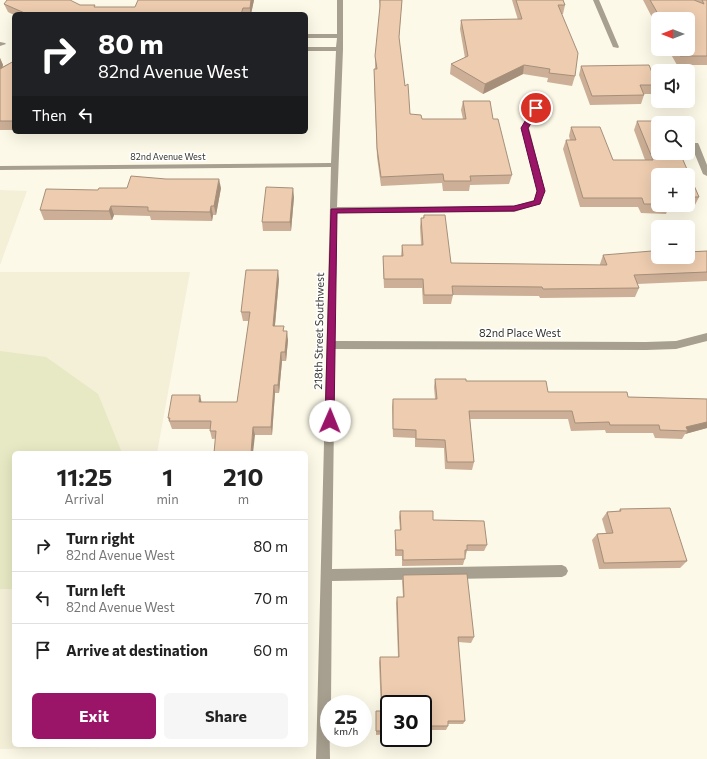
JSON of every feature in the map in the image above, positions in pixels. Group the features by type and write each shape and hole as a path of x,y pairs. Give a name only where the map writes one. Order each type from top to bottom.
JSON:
{"street":[{"name":"218th Street Southwest","path":"323,759 333,210 340,49 340,0"},
{"path":"596,0 616,46"},
{"path":"308,36 340,36"},
{"path":"308,49 340,49"},
{"path":"333,210 514,209 538,202 541,191 525,128 536,108"},
{"path":"695,145 707,174"},
{"name":"82nd Avenue West","path":"0,168 335,165"},
{"name":"82nd Place West","path":"331,344 646,346 676,345 707,337"},
{"path":"326,575 562,571"}],"shaded area":[{"path":"0,190 27,191 0,265"},
{"path":"0,272 190,272 157,451 12,451 12,747 103,747 0,749"}],"green space":[{"path":"0,351 46,357 98,394 121,451 12,451 12,589 0,589"}],"building":[{"path":"7,0 70,0 80,5 95,5 94,7 135,7 138,0 251,0 250,8 243,8 242,12 22,12 4,4"},
{"path":"380,0 402,0 399,37 405,86 408,84 410,114 421,115 422,119 466,119 463,101 490,101 493,119 498,119 512,175 470,176 471,181 444,181 443,174 381,177 377,148 374,69 377,69 375,56"},
{"path":"516,0 563,0 565,5 558,5 578,53 575,76 549,73 550,69 524,65 485,84 451,64 468,56 461,20 522,19"},
{"path":"650,0 694,0 704,4 702,0 707,0 707,56 695,56 695,12 657,12"},
{"path":"12,62 12,121 0,121 0,69"},
{"path":"649,65 651,70 651,85 640,85 644,95 592,96 581,66"},
{"path":"637,121 651,121 651,155"},
{"path":"571,127 600,127 613,160 683,160 686,168 651,168 651,204 644,204 642,198 583,198 566,140 576,140"},
{"path":"131,176 166,179 219,179 214,206 211,206 210,212 148,211 148,207 111,206 109,211 40,210 46,189 98,190 99,188 127,188"},
{"path":"266,187 293,188 290,222 262,222"},
{"path":"695,188 699,197 695,197"},
{"path":"424,215 445,215 451,263 607,265 603,255 651,251 651,264 695,264 695,252 707,251 707,272 634,275 639,288 543,289 542,287 452,286 453,295 424,295 423,279 384,279 383,256 403,256 402,245 423,245 421,218 424,218"},
{"path":"246,270 278,270 273,326 284,326 283,331 287,331 285,352 281,352 278,385 274,385 271,427 253,427 251,451 214,451 216,431 210,431 211,421 169,421 170,418 168,418 172,395 200,395 199,402 237,402 250,312 241,312"},
{"path":"435,379 466,379 466,381 546,381 548,392 627,392 628,397 707,399 707,422 686,427 688,431 660,430 659,425 610,425 609,422 575,423 572,411 469,411 474,462 447,462 445,440 416,439 416,430 393,429 393,399 437,399"},
{"path":"670,508 687,561 604,563 597,534 613,533 607,512 621,511 620,509"},
{"path":"400,511 433,511 433,520 484,521 487,545 467,545 467,550 465,550 465,559 403,560 403,550 396,550 395,530 401,530"},
{"path":"467,574 474,637 458,637 465,721 448,721 448,726 432,726 432,695 381,695 380,657 399,657 397,597 404,597 403,575"},
{"path":"376,711 380,711 380,731 376,731"}],"route":[{"path":"330,421 333,210 514,209 538,202 541,191 525,128 536,108"}]}
